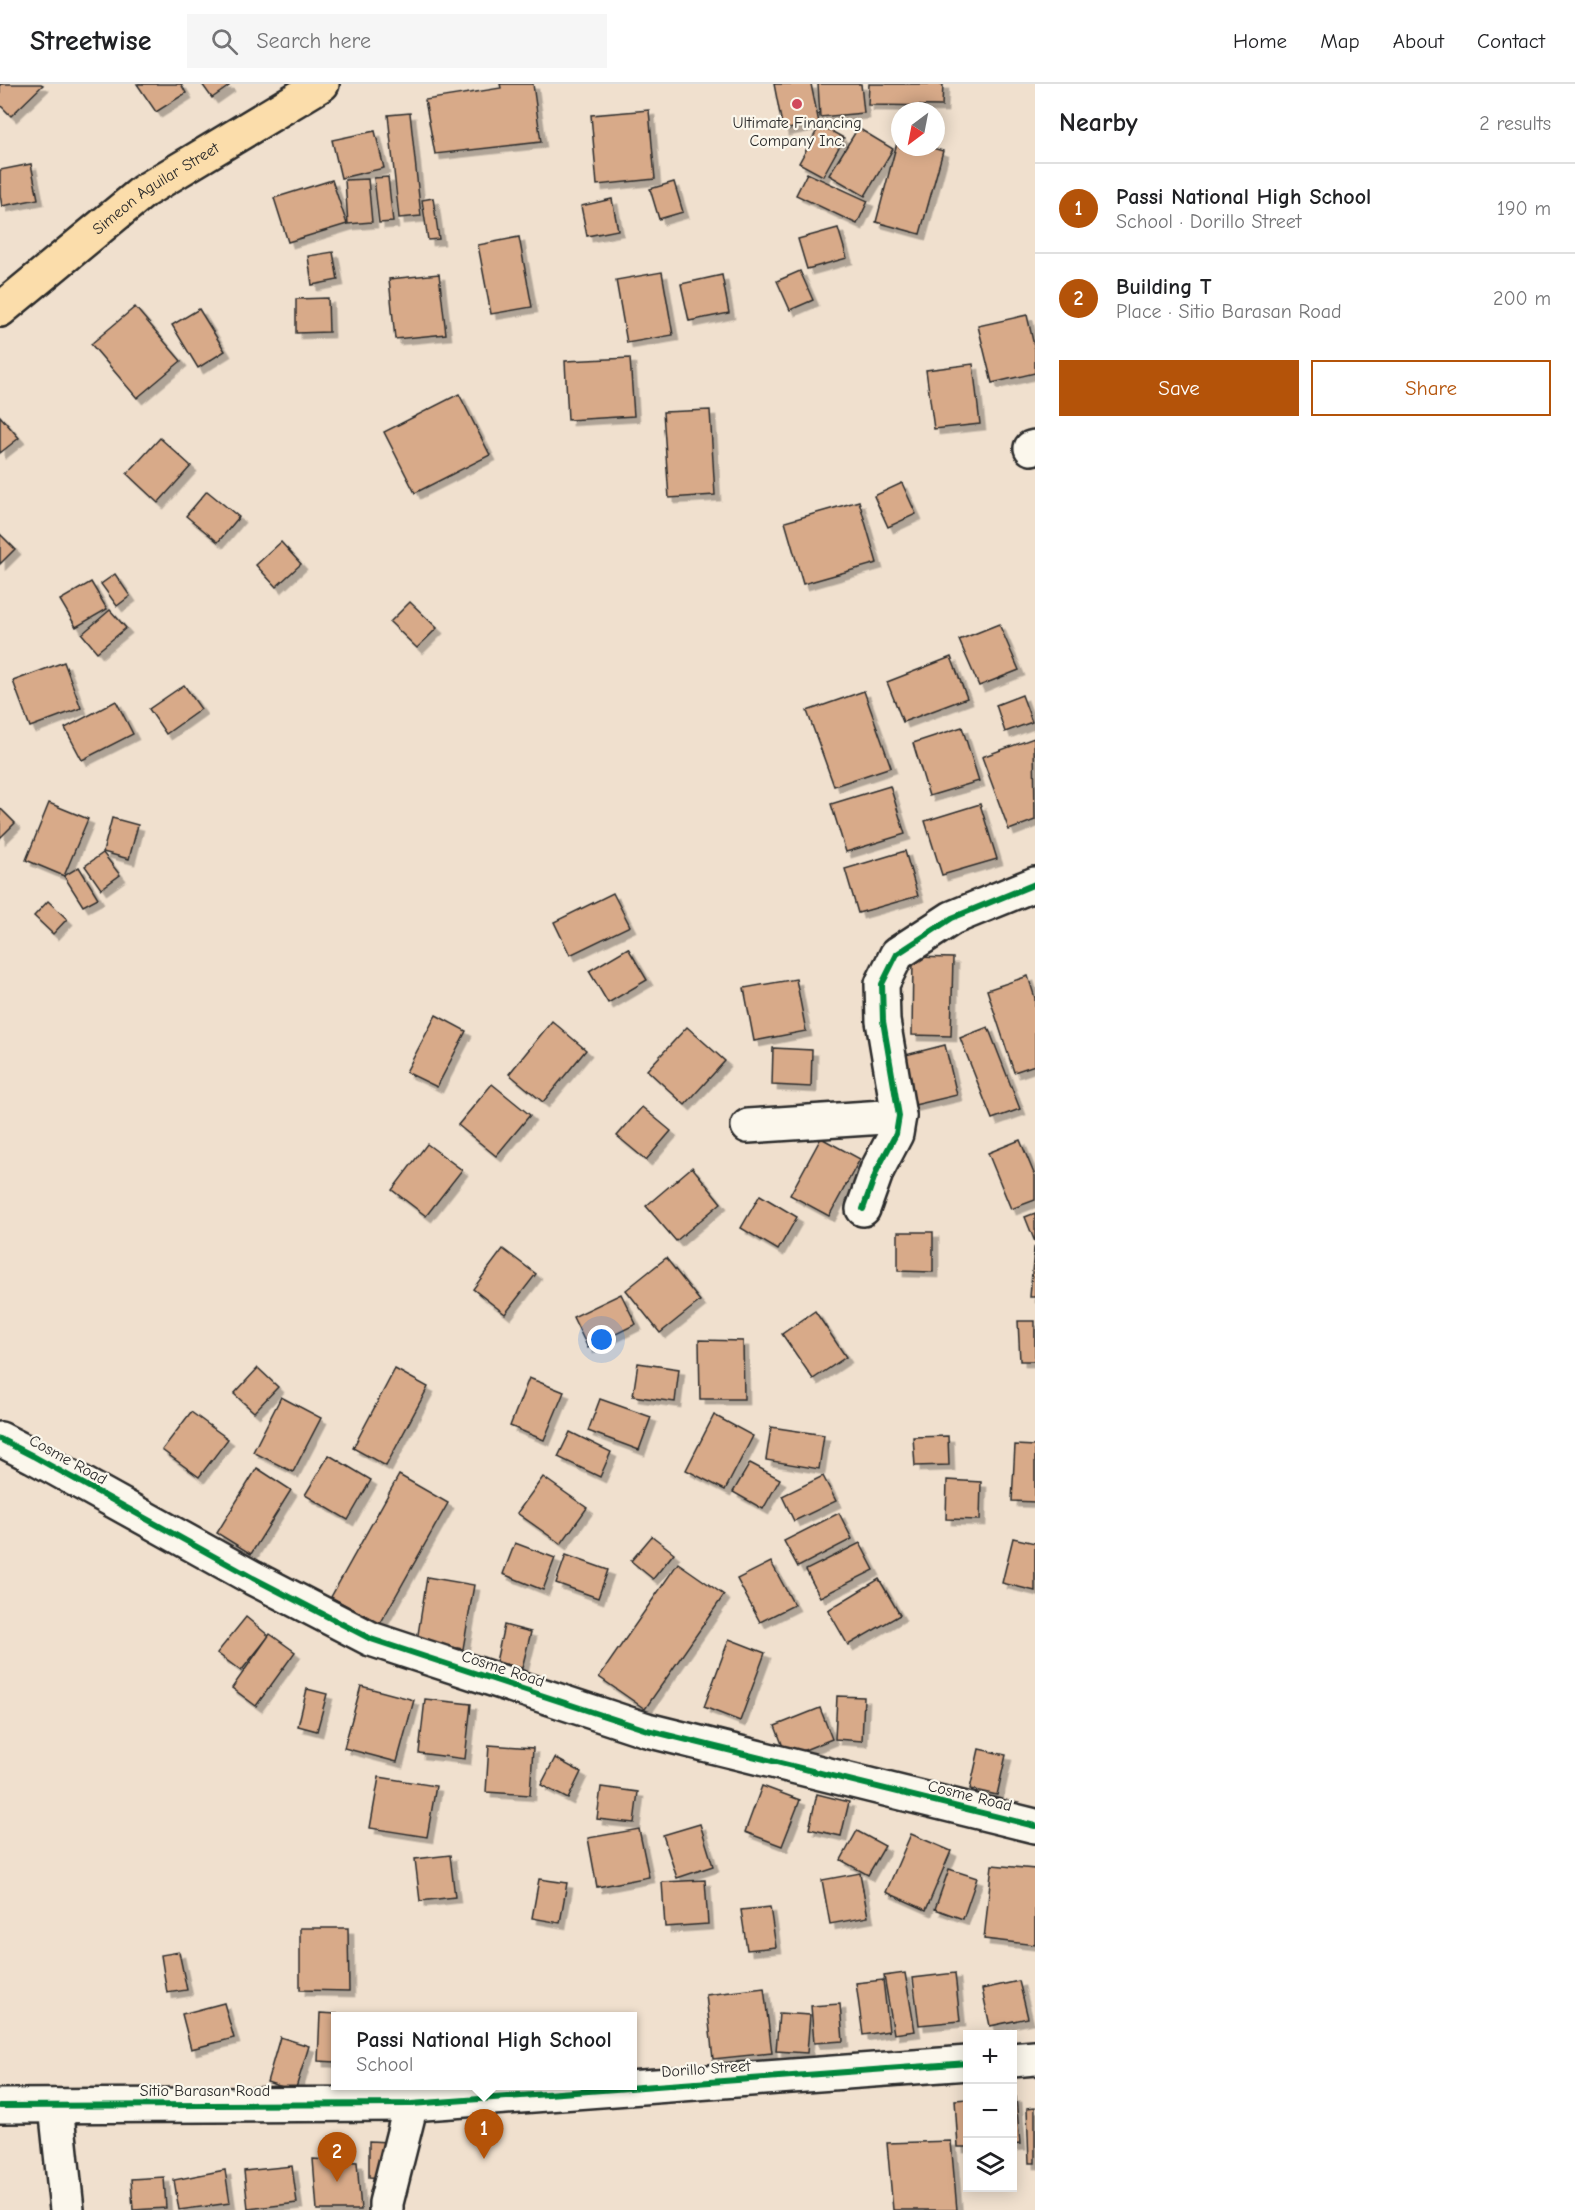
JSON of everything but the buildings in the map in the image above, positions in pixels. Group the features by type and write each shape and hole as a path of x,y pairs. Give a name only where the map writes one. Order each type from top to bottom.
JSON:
{"highway":[{"name":"Simeon Aguilar Street","path":"0,310 144,191 322,84"}],"street":[{"path":"862,1209 877,1170 896,1134 899,1116 883,1021 882,984 897,954 952,918 1035,884"},
{"path":"748,1126 899,1116"},
{"name":"Cosme Road","path":"0,1439 253,1578 371,1638 647,1730 1035,1826"},
{"path":"1017,2060 1035,2058"},
{"name":"Dorillo Street","path":"637,2087 963,2063"},
{"name":"Dorillo Street","path":"411,2104 601,2090"},
{"path":"386,2210 411,2104"},
{"name":"Sitio Barasan Road","path":"0,2106 411,2104"},
{"path":"56,2106 67,2210"}],"cycle path":[{"path":"863,1209 877,1170 896,1134 899,1116 883,1021 882,984 897,954 952,918 1035,884"},
{"path":"0,1439 253,1578 371,1639 647,1730 1035,1826"},
{"path":"637,2087 963,2063"},
{"path":"0,2106 411,2104 601,2090"}],"place":[{"name":"Ultimate Financing Company Inc.","path":"797,104"},
{"name":"Passi National High School","path":"484,2159"},
{"name":"Building T","path":"337,2182"}]}
